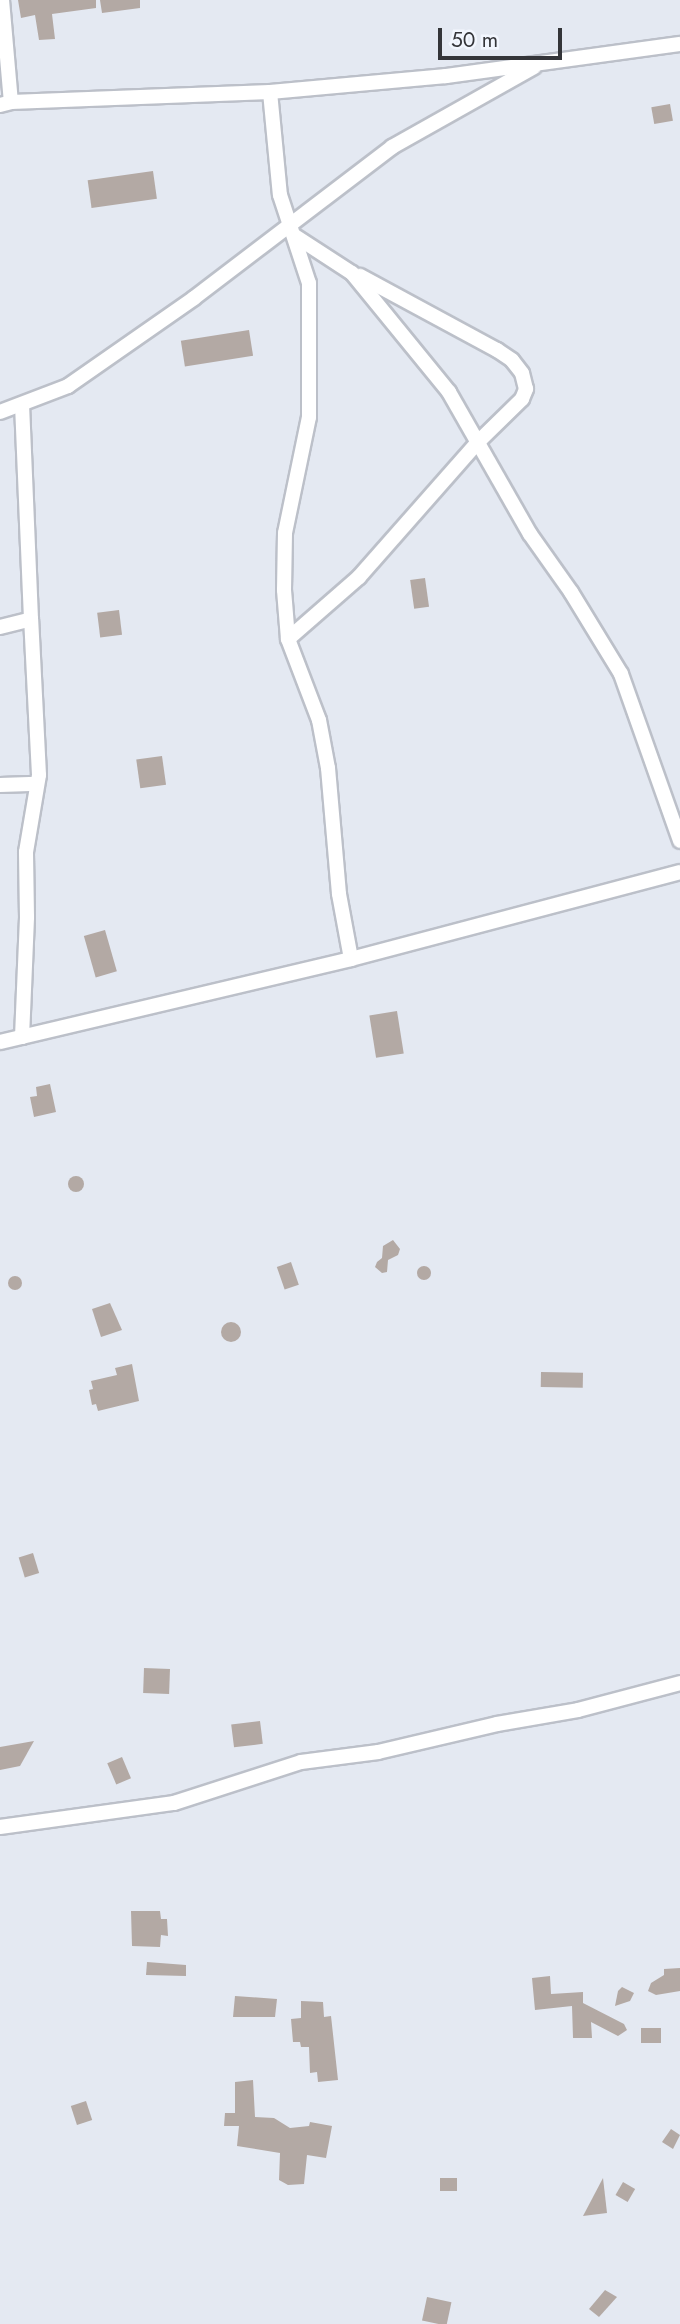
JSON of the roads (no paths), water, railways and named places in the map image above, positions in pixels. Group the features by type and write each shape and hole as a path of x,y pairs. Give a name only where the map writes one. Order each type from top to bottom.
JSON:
{"street":[{"path":"2,0 6,103 270,92 446,76 680,44"},
{"path":"0,412 68,386 293,230 392,147 542,63"},
{"path":"270,92 280,195 309,283 309,417 285,533 284,590 288,639 319,720 332,803 339,894 351,959"},
{"path":"288,639 359,577 477,443 522,399 526,389 522,373 497,350 352,272 293,230"},
{"path":"352,272 449,392 530,534 571,592 621,674 680,841"},
{"path":"22,404 37,784 26,852 27,917 22,1037"},
{"path":"0,627 32,619"},
{"path":"0,785 37,784"},
{"path":"0,1042 351,959 680,872"},
{"path":"0,1827 174,1803 301,1762 378,1752 497,1724 578,1710 680,1683"}]}
